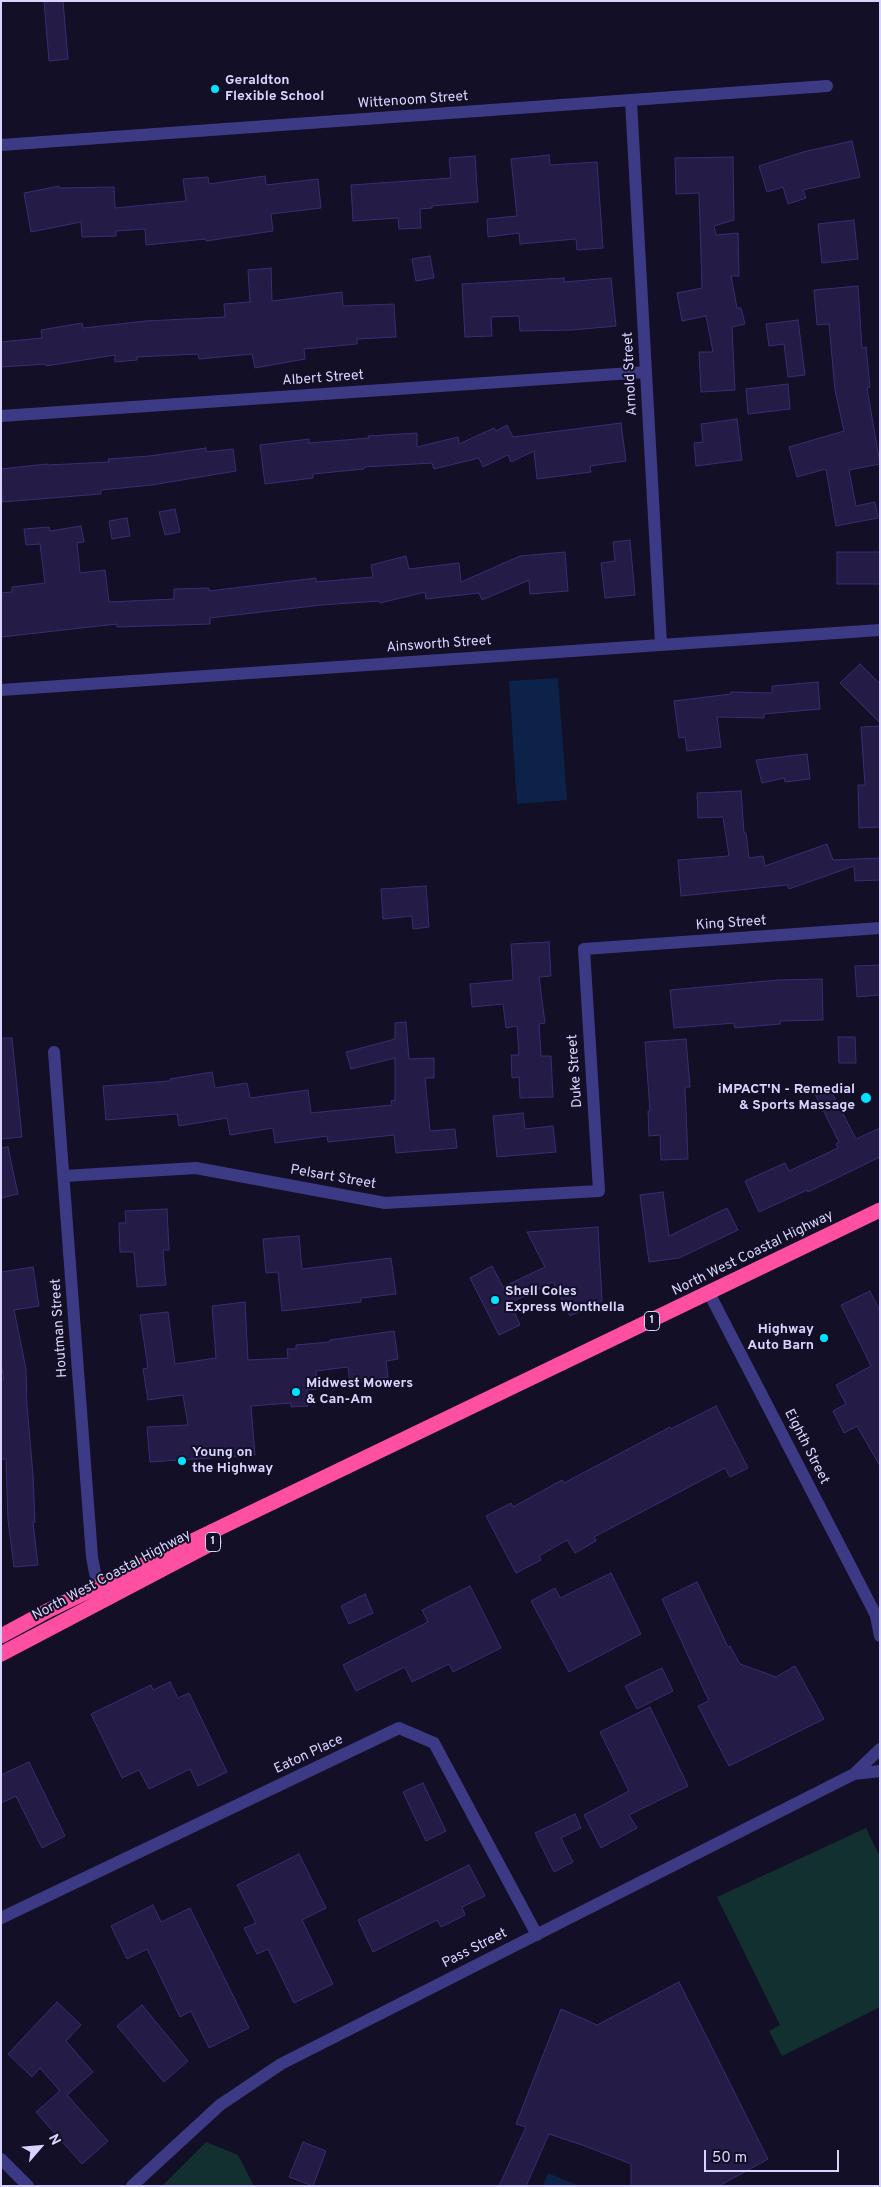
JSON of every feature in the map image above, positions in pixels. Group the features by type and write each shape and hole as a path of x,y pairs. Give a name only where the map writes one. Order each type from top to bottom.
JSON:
{"highway":[{"name":"North West Coastal Highway","path":"1,1636 99,1594 425,1430 880,1210"},
{"name":"North West Coastal Highway","path":"1,1654 53,1625 99,1594"}],"street":[{"name":"Wittenoom Street","path":"1,145 827,86"},
{"name":"Arnold Street","path":"631,101 661,644"},
{"name":"Albert Street","path":"1,416 646,372"},
{"name":"Ainsworth Street","path":"1,690 880,630"},
{"name":"King Street","path":"584,949 880,928"},
{"name":"Duke Street","path":"584,949 599,1191"},
{"name":"Houtman Street","path":"54,1052 92,1557 99,1594"},
{"name":"Pelsart Street","path":"64,1176 196,1168 385,1202 599,1191"},
{"name":"Eighth Street","path":"709,1293 877,1618 880,1636"},
{"name":"Eaton Place","path":"1,1918 399,1728 434,1743 537,1935"},
{"name":"Pass Street","path":"132,2186 220,2105 281,2064 854,1774 880,1749"},
{"name":"Pass Street","path":"854,1774 880,1771"},
{"path":"1,2159 28,2186"}],"green space":[{"path":"866,1828 880,1857 880,2007 782,2056 769,2031 780,2025 717,1897"},
{"path":"206,2142 238,2155 254,2186 162,2186"}],"water":[{"path":"558,678 567,800 517,804 509,681"},
{"path":"548,2173 579,2186 543,2186"}],"building":[{"path":"44,1 63,1 68,59 49,61"},
{"path":"852,141 860,177 803,190 806,198 788,204 783,187 767,192 759,166 803,152"},
{"path":"549,155 550,165 597,162 603,248 577,250 576,239 520,244 519,233 488,237 487,219 517,216 511,159"},
{"path":"475,156 478,202 432,206 432,208 420,209 421,228 399,229 398,218 353,221 351,185 451,178 449,158"},
{"path":"733,157 734,220 714,226 716,235 738,233 739,276 731,276 737,308 741,308 745,324 732,327 735,390 701,392 699,352 713,352 706,316 682,321 677,293 702,288 699,193 676,194 675,158"},
{"path":"265,176 266,185 318,179 321,208 271,214 273,231 206,241 206,239 146,245 145,229 116,231 116,236 82,237 81,222 31,232 24,193 59,186 59,188 114,187 115,208 186,201 183,179 208,177 209,184"},
{"path":"854,220 858,259 822,263 818,224"},
{"path":"430,256 434,278 416,281 412,259"},
{"path":"271,268 272,301 342,292 343,306 394,304 396,337 357,339 357,344 304,349 305,359 255,368 252,354 199,359 198,354 137,357 137,360 115,362 115,355 46,366 46,364 1,367 1,342 42,338 41,330 82,323 83,328 146,321 225,317 224,304 250,302 248,270"},
{"path":"564,278 564,282 611,278 616,326 573,330 520,331 519,316 491,317 492,336 465,337 462,284"},
{"path":"858,286 862,348 866,347 870,387 867,388 880,464 849,470 856,506 875,502 878,518 836,526 826,469 797,477 789,447 844,431 835,390 829,324 817,325 814,290"},
{"path":"798,320 805,375 788,377 784,344 769,346 766,324"},
{"path":"788,384 790,409 748,414 746,389"},
{"path":"737,419 742,460 696,466 694,443 703,442 701,424"},
{"path":"621,423 626,461 590,466 591,472 537,479 534,451 511,462 508,455 483,467 479,458 434,469 432,463 364,467 364,469 313,474 313,478 265,484 260,445 309,439 309,443 369,438 368,436 417,433 417,447 458,437 459,444 494,428 496,431 507,425 513,437"},
{"path":"206,448 206,452 233,449 236,471 152,485 101,490 101,494 2,502 1,469 47,464 109,462 108,459 149,456"},
{"path":"175,509 180,532 165,535 159,512"},
{"path":"127,518 130,536 112,539 109,521"},
{"path":"81,526 84,542 77,543 80,573 105,570 109,602 174,599 174,589 209,588 209,591 316,578 316,582 373,577 371,565 406,556 409,569 459,563 461,582 520,556 565,552 568,591 530,594 529,580 482,600 479,593 426,599 425,592 380,603 379,601 321,605 210,618 210,624 117,627 117,624 1,637 1,593 12,592 12,587 45,583 40,544 26,545 24,529 49,527 50,531"},
{"path":"630,540 635,595 605,598 601,563 615,561 613,542"},
{"path":"837,552 880,552 880,584 837,584"},
{"path":"860,664 880,684 880,723 840,683"},
{"path":"818,682 820,709 764,714 764,718 717,717 721,747 687,751 685,737 679,738 674,701 731,694 731,692 772,693 772,686"},
{"path":"880,726 880,827 859,828 858,785 865,785 861,727"},
{"path":"807,754 810,779 785,782 784,778 762,783 756,760"},
{"path":"741,791 744,833 746,833 749,858 763,856 765,866 827,844 833,860 880,858 880,880 855,881 854,866 789,889 787,885 681,896 678,860 729,856 723,817 698,818 697,793"},
{"path":"426,886 429,927 413,929 412,916 383,919 381,889"},
{"path":"549,942 551,976 539,977 545,1023 539,1024 541,1056 551,1056 553,1097 520,1098 519,1077 512,1078 511,1055 519,1055 517,1026 506,1028 503,1004 472,1007 470,984 513,980 511,944"},
{"path":"880,965 880,995 857,997 855,966"},
{"path":"822,979 823,1020 780,1021 780,1024 735,1028 734,1023 674,1028 670,990 778,980"},
{"path":"406,1022 409,1059 434,1058 434,1078 425,1078 430,1131 455,1129 457,1148 396,1153 394,1135 328,1142 327,1136 275,1143 273,1128 230,1135 227,1118 179,1126 177,1114 106,1120 103,1086 170,1081 170,1079 212,1072 215,1088 247,1083 250,1098 308,1090 311,1113 392,1105 391,1101 395,1100 395,1058 351,1069 346,1052 395,1039 395,1023"},
{"path":"838,1037 855,1037 856,1063 839,1063"},
{"path":"1,1038 12,1038 22,1137 1,1139"},
{"path":"686,1039 690,1087 685,1087 688,1159 661,1160 660,1135 649,1136 648,1111 650,1111 645,1042"},
{"path":"829,1087 856,1139 880,1128 880,1157 808,1192 807,1190 759,1212 745,1181 785,1163 789,1171 838,1148 836,1144 839,1142 815,1094"},
{"path":"523,1113 525,1129 553,1126 556,1152 497,1157 493,1116"},
{"path":"8,1147 18,1194 1,1198 1,1148"},
{"path":"663,1192 669,1236 727,1208 738,1230 679,1258 649,1262 640,1195"},
{"path":"167,1209 169,1250 163,1250 166,1285 137,1287 134,1252 120,1252 119,1223 126,1223 125,1211"},
{"path":"598,1227 602,1301 570,1316 553,1282 510,1303 520,1325 499,1335 470,1278 492,1266 503,1287 545,1267 527,1232"},
{"path":"299,1236 302,1269 391,1258 396,1294 361,1298 361,1302 282,1311 278,1272 266,1273 263,1239"},
{"path":"33,1267 39,1306 14,1310 26,1369 33,1475 35,1522 33,1522 38,1565 14,1567 8,1520 6,1459 1,1459 1,1379 4,1379 1,1364 1,1272"},
{"path":"870,1291 880,1311 880,1466 857,1426 844,1433 833,1411 846,1404 836,1385 871,1366 841,1305"},
{"path":"245,1302 248,1360 288,1358 287,1349 296,1349 296,1345 330,1342 330,1340 394,1331 398,1359 386,1361 388,1377 350,1383 348,1367 316,1371 317,1389 307,1390 308,1406 291,1407 291,1403 251,1406 255,1455 150,1462 147,1427 188,1425 183,1395 148,1400 143,1369 148,1368 140,1315 168,1312 175,1364 216,1358 212,1306"},
{"path":"716,1406 748,1468 730,1477 725,1468 594,1537 596,1541 575,1553 567,1540 539,1556 541,1560 516,1573 486,1516 511,1503 513,1507 562,1480 564,1483 670,1427 671,1429"},
{"path":"611,1573 641,1634 569,1672 531,1601 555,1588 560,1598"},
{"path":"697,1582 728,1647 730,1646 740,1664 776,1677 795,1666 824,1719 729,1766 698,1706 709,1701 662,1599"},
{"path":"470,1586 501,1648 453,1672 449,1664 412,1682 405,1667 356,1691 343,1665 428,1622 422,1610"},
{"path":"365,1594 373,1613 349,1624 341,1606"},
{"path":"662,1668 673,1691 637,1709 625,1686"},
{"path":"170,1682 178,1698 189,1693 227,1772 198,1786 190,1769 149,1789 139,1770 122,1778 91,1714 151,1685 153,1690"},
{"path":"650,1707 688,1786 629,1815 637,1828 601,1848 584,1815 629,1791 600,1732"},
{"path":"29,1762 65,1836 42,1848 16,1796 1,1803 1,1775"},
{"path":"423,1783 446,1831 426,1841 403,1792"},
{"path":"575,1814 581,1828 561,1838 573,1862 554,1872 535,1833"},
{"path":"299,1854 326,1908 302,1920 333,1984 294,2003 268,1949 257,1954 244,1928 256,1923 237,1885"},
{"path":"469,1865 485,1896 462,1907 465,1915 441,1927 437,1920 373,1952 358,1920"},
{"path":"153,1905 161,1922 190,1908 249,2028 209,2048 191,2011 180,2017 147,1949 127,1959 111,1926"},
{"path":"679,1982 768,2159 719,2186 631,2186 631,2164 549,2134 526,2186 499,2186 526,2127 516,2124 561,2009 597,2025"},
{"path":"57,2002 81,2025 66,2041 93,2072 67,2095 108,2141 82,2164 36,2112 60,2091 40,2068 32,2077 8,2054"},
{"path":"142,2005 188,2061 164,2082 117,2026"},
{"path":"303,2142 326,2151 313,2186 289,2177"}],"place":[{"name":"Geraldton Flexible School","path":"215,89"},
{"name":"iMPACT'N - Remedial & Sports Massage","path":"866,1098"},
{"name":"Shell Coles Express Wonthella","path":"495,1300"},
{"name":"Highway Auto Barn","path":"824,1338"},
{"name":"Midwest Mowers & Can-Am","path":"296,1392"},
{"name":"Young on the Highway","path":"182,1461"}]}
